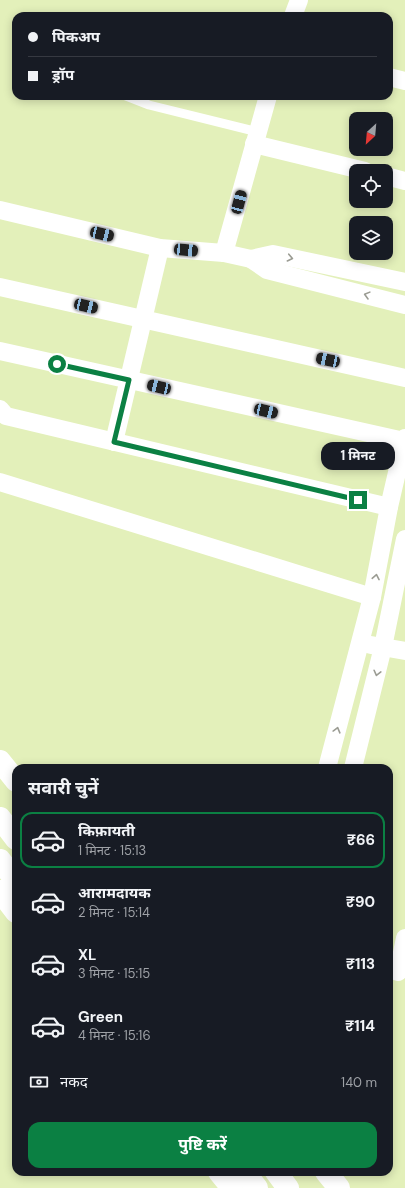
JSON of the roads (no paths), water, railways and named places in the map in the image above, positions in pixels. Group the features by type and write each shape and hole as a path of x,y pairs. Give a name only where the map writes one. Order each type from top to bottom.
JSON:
{"highway":[{"path":"0,760 12,776"},
{"path":"0,818 12,834"},
{"path":"0,860 12,876"},
{"path":"0,891 12,907"},
{"path":"222,1176 232,1188"},
{"path":"247,1176 257,1188"},
{"path":"279,1176 288,1188"},
{"path":"329,1176 339,1188"}],"street":[{"path":"294,12 299,0"},
{"path":"393,78 405,81"},
{"path":"224,253 267,100"},
{"path":"256,138 349,166"},
{"path":"393,178 405,181"},
{"path":"0,210 160,248 224,253 251,258 273,254 405,282"},
{"path":"114,442 160,248"},
{"path":"251,258 267,270 405,305"},
{"path":"0,287 405,378"},
{"path":"0,351 405,440 389,507 372,597 328,764"},
{"path":"0,409 6,416 389,507"},
{"path":"0,482 372,597"},
{"path":"354,764 383,648 405,539"},
{"path":"360,644 405,651"},
{"path":"397,972 405,938"}],"lane":[{"path":"136,100 256,138"}]}
